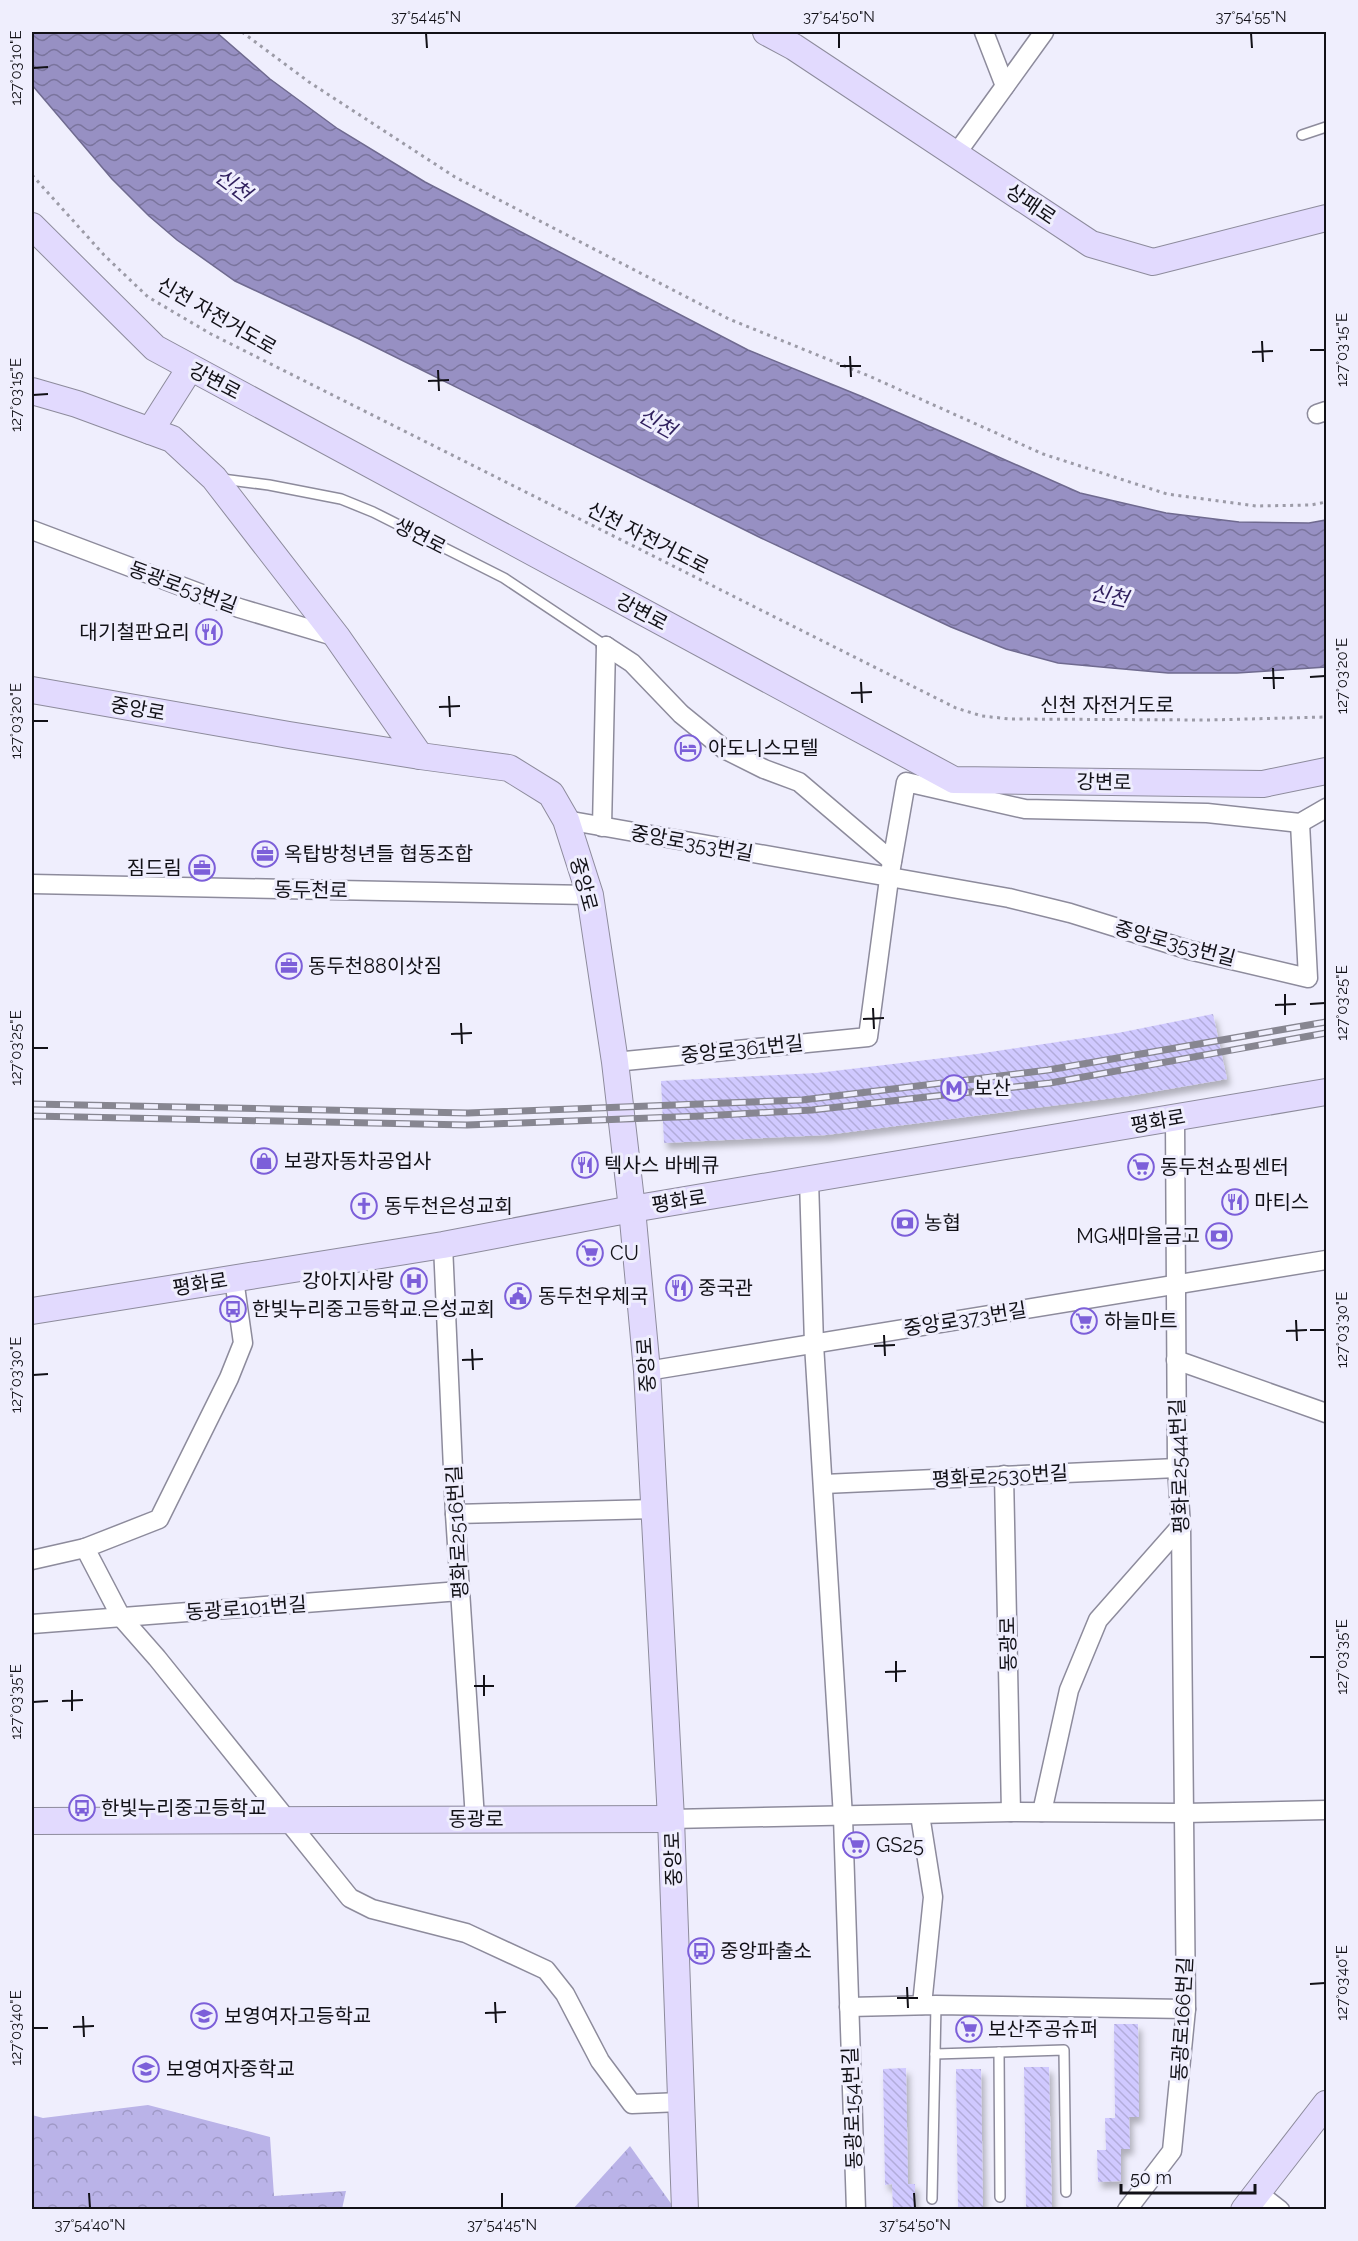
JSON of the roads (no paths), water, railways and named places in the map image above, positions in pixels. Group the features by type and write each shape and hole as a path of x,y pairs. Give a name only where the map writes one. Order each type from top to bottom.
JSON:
{"main road":[{"name":"상패로","path":"766,32 794,47 1091,244 1153,262 1326,218"},
{"name":"강변로","path":"32,226 155,348 954,780 1263,784 1326,771"},
{"path":"150,431 190,368"},
{"path":"32,391 77,404 172,439 214,478 337,637 420,756"},
{"name":"중앙로","path":"32,690 420,756 509,768 551,794 566,820 590,895 615,1062 647,1371 671,1819 685,2210"},
{"name":"평화로","path":"32,1311 443,1245 632,1209 1326,1092"},
{"name":"동광로","path":"32,1821 671,1819"},
{"path":"1251,2201 1326,2104"}],"street":[{"path":"984,32 1005,86"},
{"path":"956,154 1044,32"},
{"name":"동광로53번길","path":"32,530 239,608 337,637"},
{"path":"602,827 606,646"},
{"path":"606,646 632,663 681,714 724,749 764,769 799,782 890,870"},
{"path":"890,870 906,782 1025,809 1208,813 1300,823 1326,808"},
{"name":"중앙로353번길","path":"566,820 890,870 1070,913 1189,950 1317,976 1300,823"},
{"name":"중앙로361번길","path":"615,1062 868,1036 890,870"},
{"name":"동두천로","path":"32,884 590,895"},
{"name":"평화로2544번길","path":"1175,1118 1177,1468 1181,1527 1184,1813"},
{"path":"809,1180 814,1344 843,1817"},
{"name":"평화로2516번길","path":"443,1245 455,1514 475,1819"},
{"name":"중앙로373번길","path":"647,1371 1326,1260"},
{"path":"32,1560 85,1548 159,1519 229,1378 243,1343 234,1279"},
{"path":"1176,1360 1326,1413"},
{"name":"평화로2530번길","path":"824,1484 1177,1468"},
{"name":"동광로","path":"1004,1475 1011,1812"},
{"path":"455,1514 654,1509"},
{"path":"1042,1812 1069,1690 1098,1620 1181,1527"},
{"path":"85,1548 121,1617 157,1658 350,1898 372,1909 466,1933 546,1970 565,1994 600,2061 632,2104 681,2102"},
{"name":"동광로101번길","path":"32,1624 460,1591"},
{"name":"동광로","path":"671,1819 1011,1812 1184,1813 1326,1810"},
{"name":"동광로166번길","path":"1127,2210 1172,2151 1186,2009 1184,1813"},
{"path":"920,1815 933,1897 929,2005"},
{"name":"동광로154번길","path":"843,1817 856,2210"},
{"path":"849,2007 929,2005 1186,2009"},
{"path":"1251,2201 1280,2210"}],"lane":[{"path":"1302,135 1326,128"},
{"name":"생연로","path":"214,478 269,485 341,499 373,512 504,578 606,646"},
{"path":"929,2005 935,2054 932,2199"},
{"path":"935,2054 1064,2050 1066,2192"},
{"path":"999,2052 1000,2197"}],"water":[{"name":"신천","path":"32,32 216,32 270,79 338,129 425,182 748,350 863,397 1080,493 1166,513 1239,522 1309,523 1326,520 1326,667 1237,673 1168,673 1058,663 1006,649 951,627 761,538 357,338 235,281 177,240 149,216 112,179 32,85"}],"railway":[{"path":"32,1104 468,1113 802,1100 1048,1070 1326,1022"},
{"path":"32,1116 467,1125 812,1110 1050,1083 1326,1033"}],"place":[{"name":"대기철판요리","path":"209,632"},
{"name":"아도니스모텔","path":"688,748"},
{"name":"옥탑방청년들 협동조합","path":"265,854"},
{"name":"짐드림","path":"202,868"},
{"name":"동두천88이삿짐","path":"289,966"},
{"name":"보산","path":"954,1088"},
{"name":"보광자동차공업사","path":"264,1161"},
{"name":"텍사스 바베큐","path":"585,1165"},
{"name":"동두천쇼핑센터","path":"1141,1167"},
{"name":"마티스","path":"1235,1202"},
{"name":"동두천은성교회","path":"364,1206"},
{"name":"농협","path":"905,1223"},
{"name":"MG새마을금고","path":"1219,1236"},
{"name":"CU","path":"590,1253"},
{"name":"강아지사랑","path":"414,1281"},
{"name":"중국관","path":"679,1288"},
{"name":"동두천우체국","path":"518,1296"},
{"name":"한빛누리중고등학교.은성교회","path":"233,1309"},
{"name":"하늘마트","path":"1084,1321"},
{"name":"한빛누리중고등학교","path":"82,1808"},
{"name":"GS25","path":"856,1845"},
{"name":"중앙파출소","path":"701,1951"},
{"name":"보영여자고등학교","path":"204,2016"},
{"name":"보산주공슈퍼","path":"969,2029"},
{"name":"보영여자중학교","path":"146,2069"}]}
